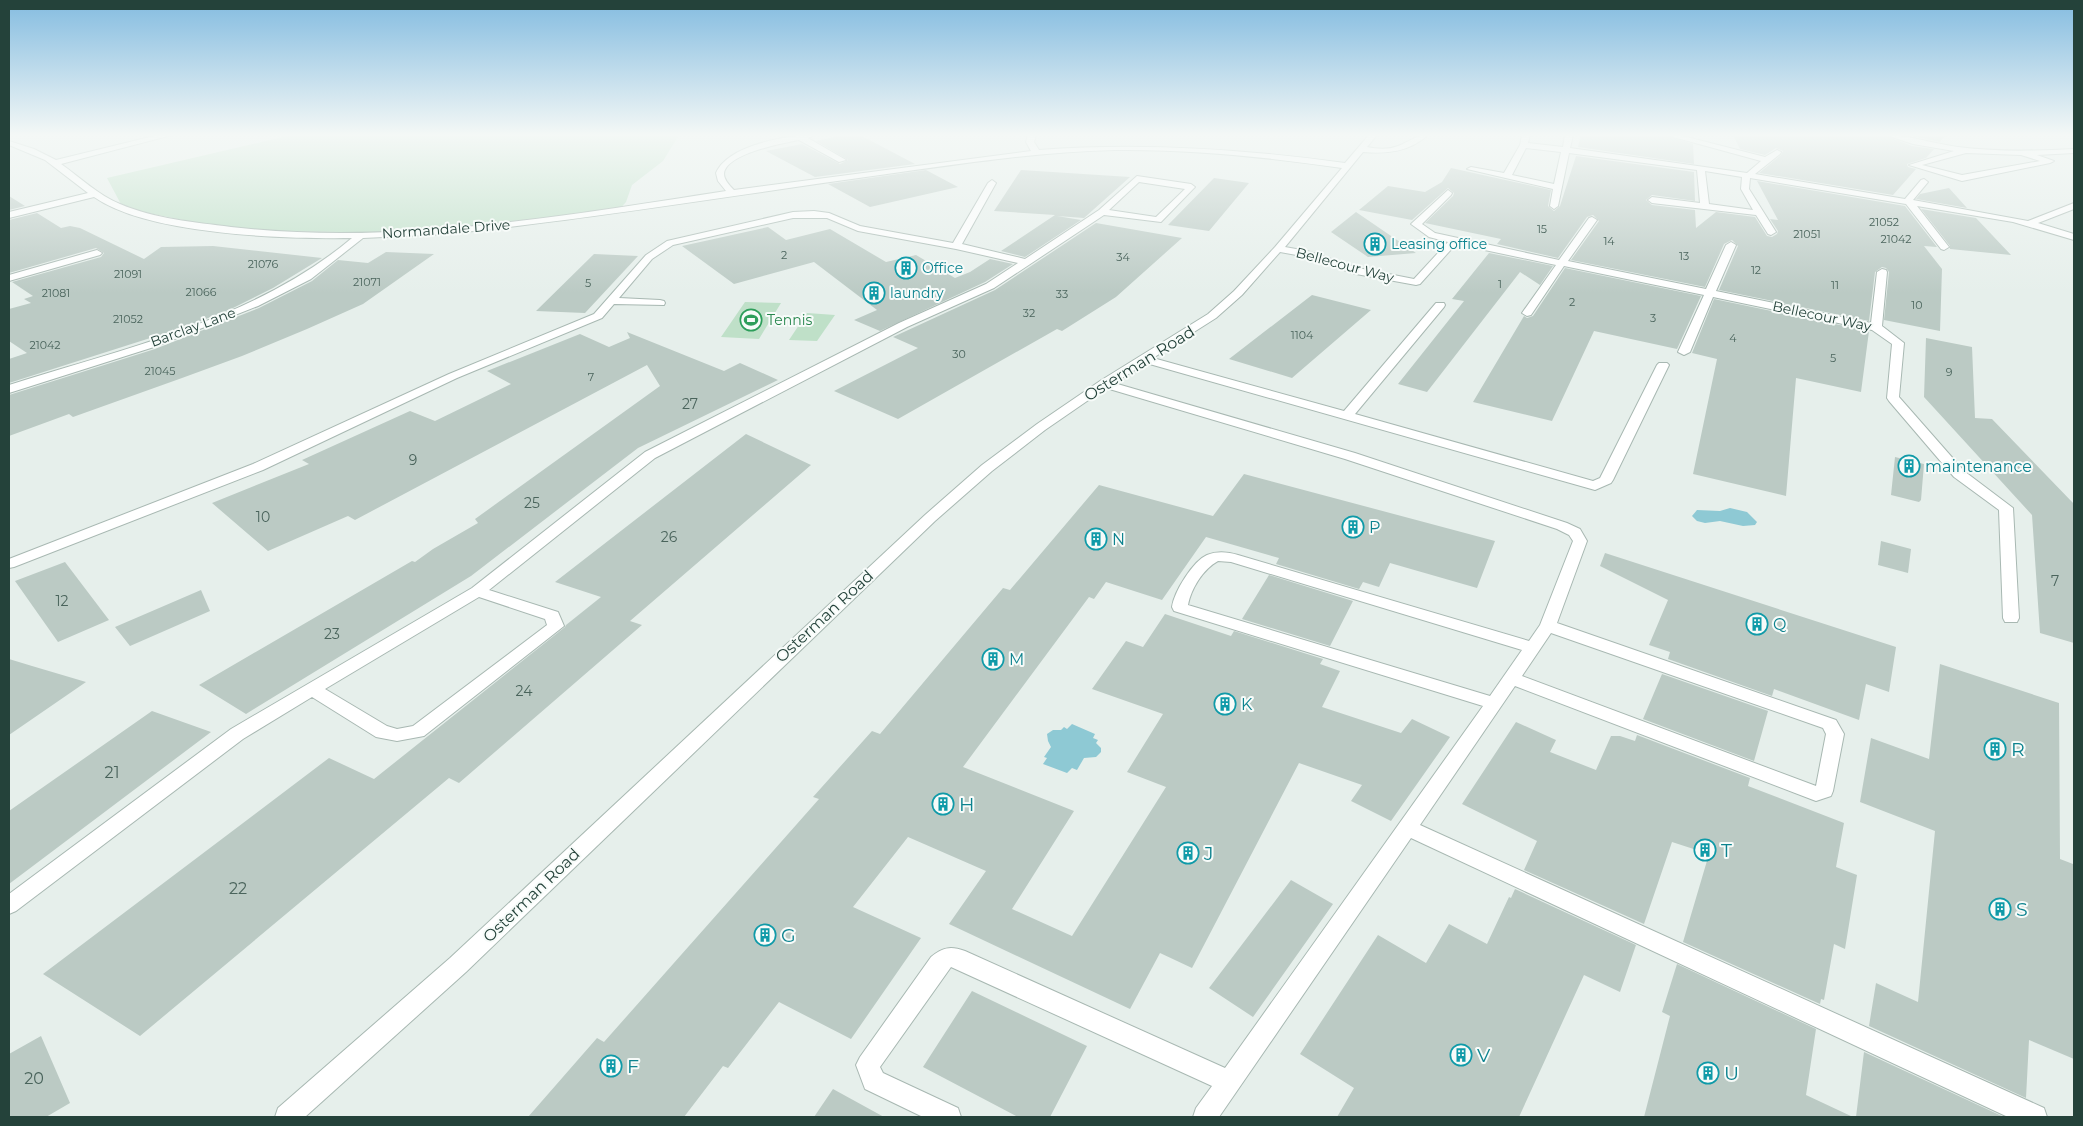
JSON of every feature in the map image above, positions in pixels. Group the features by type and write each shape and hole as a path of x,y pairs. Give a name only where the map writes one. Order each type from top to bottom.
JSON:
{"street":[{"name":"Normandale Drive","path":"87,188 95,194 131,211 202,226 282,233 362,234 474,228 586,215 772,188"},
{"path":"728,188 732,193"},
{"path":"956,246 989,188"},
{"path":"9,905 237,734 477,591 650,455 903,325 990,286 1102,212 1128,188"},
{"path":"1102,212 1158,220 1190,188"},
{"name":"Osterman Road","path":"287,1117 458,965 930,518 987,468 1026,439 1104,384 1212,316 1238,293 1330,188"},
{"path":"1554,206 1557,188"},
{"path":"1703,188 1705,206"},
{"path":"1745,188 1771,232"},
{"path":"1826,188 2030,222 2074,237"},
{"path":"1909,202 1919,188"},
{"name":"Bellecour Way","path":"1448,193 1416,224 1432,235 1876,327 1898,343 1893,398 1959,474 2006,508 2011,618"},
{"path":"9,215 95,194"},
{"path":"1652,200 1760,213"},
{"path":"1909,202 1944,247"},
{"path":"2030,222 2074,206"},
{"path":"9,564 258,467 453,376 598,316 650,257 670,243 793,215 814,214 829,216 858,228 956,246 1028,262"},
{"path":"1527,314 1592,220"},
{"name":"Barclay Lane","path":"9,389 135,348 250,305 289,287 325,265 362,234"},
{"name":"Bellecour Way","path":"1278,249 1304,253 1356,271 1416,282 1454,241"},
{"path":"1684,352 1731,245"},
{"path":"9,278 97,253"},
{"path":"1876,327 1882,272"},
{"path":"610,301 660,303"},
{"path":"1347,416 1440,305"},
{"path":"1145,359 1589,486 1595,486 1606,480 1663,364"},
{"path":"1104,384 1350,456 1575,532 1580,541 1548,626 1205,1117"},
{"path":"1494,703 1188,611 1180,607 1180,602 1194,578 1209,560 1219,556 1233,558 1533,648"},
{"path":"313,690 382,732 397,735 418,731 556,626 552,616 477,591"},
{"path":"1512,678 1816,794 1824,791 1835,734 1830,724 1548,626"},
{"path":"1407,828 2035,1117"},
{"path":"949,1117 874,1081 868,1065 939,964 947,957 957,958 1230,1082"}],"green space":[{"path":"112,188 631,188 626,202 619,210 398,233 233,230 123,208"},
{"name":"Tennis","path":"745,302 781,303 759,339 721,337"},
{"path":"807,313 835,315 817,341 789,340"}],"water":[{"path":"1730,508 1747,512 1757,522 1755,525 1743,526 1720,521 1705,523 1697,521 1692,516 1697,510 1720,511"},
{"path":"1072,724 1095,734 1093,738 1098,740 1096,743 1101,748 1101,752 1096,757 1084,758 1077,770 1072,768 1067,773 1043,764 1047,758 1044,757 1051,747 1047,734 1053,730 1061,730 1064,727 1067,729"}],"building":[{"path":"834,188 956,188 870,207"},
{"path":"1009,188 1118,188 1084,218 1057,216 1081,220 1025,257 1001,251 1055,215 994,211"},
{"path":"1205,188 1245,188 1209,231 1168,225"},
{"path":"1386,188 1425,192 1433,188 1540,188 1551,190 1548,206 1554,211 1560,206 1566,188 1695,188 1695,201 1652,195 1646,200 1652,205 1695,210 1696,228 1716,212 1755,217 1767,236 1772,237 1778,231 1770,219 1778,220 1761,188 1796,188 1905,206 1937,247 1924,246 1942,269 1940,331 1884,320 1889,272 1886,268 1882,267 1875,272 1869,321 1719,290 1738,246 1732,240 1724,244 1705,287 1571,260 1599,221 1593,215 1587,217 1558,258 1497,244 1501,239 1425,223 1453,196 1454,193 1448,188 1412,220 1359,210"},
{"path":"1848,188 1900,188 1893,195"},
{"path":"1949,188 1967,208 1916,199 1920,194"},
{"path":"9,196 25,206 9,210"},
{"path":"1921,209 1976,218 2011,255 1950,249 1950,246"},
{"path":"1356,212 1416,253 1368,257 1331,232"},
{"path":"37,213 61,228 70,226 80,228 144,259 161,247 213,246 322,258 273,288 231,309 188,326 9,383 9,359 27,353 9,341 9,309 31,303 24,299 33,296 12,282 101,257 104,253 96,248 9,273 9,220"},
{"path":"1096,223 1182,238 1116,297 1062,331 1057,329 898,419 834,391 918,348 893,337 995,290"},
{"path":"768,227 786,240 830,229 886,262 916,255 955,278 970,272 990,259 1013,264 985,282 880,331 854,320 877,310 814,262 734,284 682,246"},
{"path":"386,252 434,254 363,304 307,329 182,378 73,417 69,414 9,436 9,395 155,349 259,308 312,281 338,260 368,263"},
{"path":"1489,253 1553,266 1540,285 1520,272 1427,392 1398,384 1464,301 1452,299"},
{"path":"594,254 638,256 585,313 536,311"},
{"path":"1565,268 1701,296 1677,349 1594,331 1552,421 1473,402 1524,316 1527,318 1533,316"},
{"path":"1312,295 1371,310 1292,378 1229,359"},
{"path":"1714,299 1869,331 1861,392 1796,378 1786,496 1693,474 1717,359 1692,353"},
{"path":"627,332 724,371 740,363 778,380 638,448 471,576 246,714 199,685 412,561 415,562 433,549 478,523 475,519 660,386 647,365 355,520 348,516 268,551 212,503 309,464 302,460 410,411 435,421 511,384 487,371 580,334 609,347 630,338"},
{"path":"1926,338 1972,347 1975,418 1992,419 2074,504 2074,643 2040,633 2032,515 1924,397"},
{"path":"746,434 811,465 630,621 642,625 459,783 449,778 140,1036 43,974 329,758 374,779 601,597 555,582"},
{"path":"1895,457 1924,464 1921,500 1919,502 1891,495"},
{"path":"1244,474 1495,541 1477,588 1390,563 1379,587 1363,582 1359,589 1276,564 1279,558 1206,537 1162,600 1106,582 1094,599 1089,597 963,767 1074,811 1012,909 1072,936 1166,787 1127,772 1163,714 1092,689 1126,641 1143,647 1165,614 1231,636 1234,631 1323,659 1320,664 1340,671 1322,707 1401,733 1412,719 1450,737 1391,821 1351,801 1362,785 1299,763 1192,968 1160,953 1130,1009 949,924 986,871 908,837 853,907 921,938 851,1039 779,1002 728,1068 723,1066 684,1117 528,1117 597,1038 604,1042 819,799 813,797 872,731 880,734 1003,588 1010,590 1099,485 1213,516"},
{"path":"1881,541 1911,549 1908,573 1878,565"},
{"path":"1605,553 1896,647 1889,692 1866,684 1859,720 1774,689 1772,696 1668,659 1670,652 1649,645 1668,600 1600,566"},
{"path":"65,562 109,620 58,642 15,581"},
{"path":"1269,575 1353,601 1330,646 1242,619"},
{"path":"201,590 210,611 130,646 115,627"},
{"path":"9,659 32,666 86,682 9,735"},
{"path":"1940,664 2059,703 2060,859 2073,864 2074,1059 2029,1040 2026,1098 1869,1026 1876,983 1918,1002 1935,831 1860,802 1871,738 1929,759"},
{"path":"1662,674 1768,711 1754,761 1643,719"},
{"path":"152,711 211,732 9,884 9,811"},
{"path":"1516,722 1556,740 1550,752 1596,770 1611,736 1620,736 1635,741 1637,735 1750,778 1748,786 1844,823 1836,867 1857,875 1845,949 1834,944 1824,1000 1821,999 1820,1004 1683,942 1709,854 1672,842 1644,924 1524,870 1537,841 1462,804"},
{"path":"1291,880 1333,904 1253,1017 1209,988"},
{"name":"V","path":"1515,889 1636,945 1620,992 1584,975 1519,1117 1337,1117 1354,1088 1300,1054 1378,935 1426,963 1449,924 1487,944 1509,897 1511,898"},
{"path":"1677,964 1816,1029 1806,1095 1853,1117 1644,1117 1670,1016 1662,1012"},
{"path":"972,991 1087,1046 1050,1117 1018,1117 923,1067"},
{"path":"41,1036 70,1103 46,1117 9,1117 9,1054"},
{"path":"1864,1052 2004,1117 1856,1117"},
{"path":"833,1089 884,1117 814,1117"}],"place":[{"name":"Leasing office","path":"1375,244"},
{"name":"Office","path":"906,268"},
{"name":"laundry","path":"874,293"},
{"name":"Tennis","path":"751,320"},
{"name":"maintenance","path":"1909,466"},
{"name":"P","path":"1353,527"},
{"name":"N","path":"1096,539"},
{"name":"Q","path":"1757,624"},
{"name":"M","path":"993,659"},
{"name":"K","path":"1225,704"},
{"name":"R","path":"1995,749"},
{"name":"H","path":"943,804"},
{"name":"T","path":"1705,850"},
{"name":"J","path":"1188,853"},
{"name":"S","path":"2000,909"},
{"name":"G","path":"765,935"},
{"name":"V","path":"1461,1055"},
{"name":"F","path":"611,1066"},
{"name":"U","path":"1708,1073"}]}
